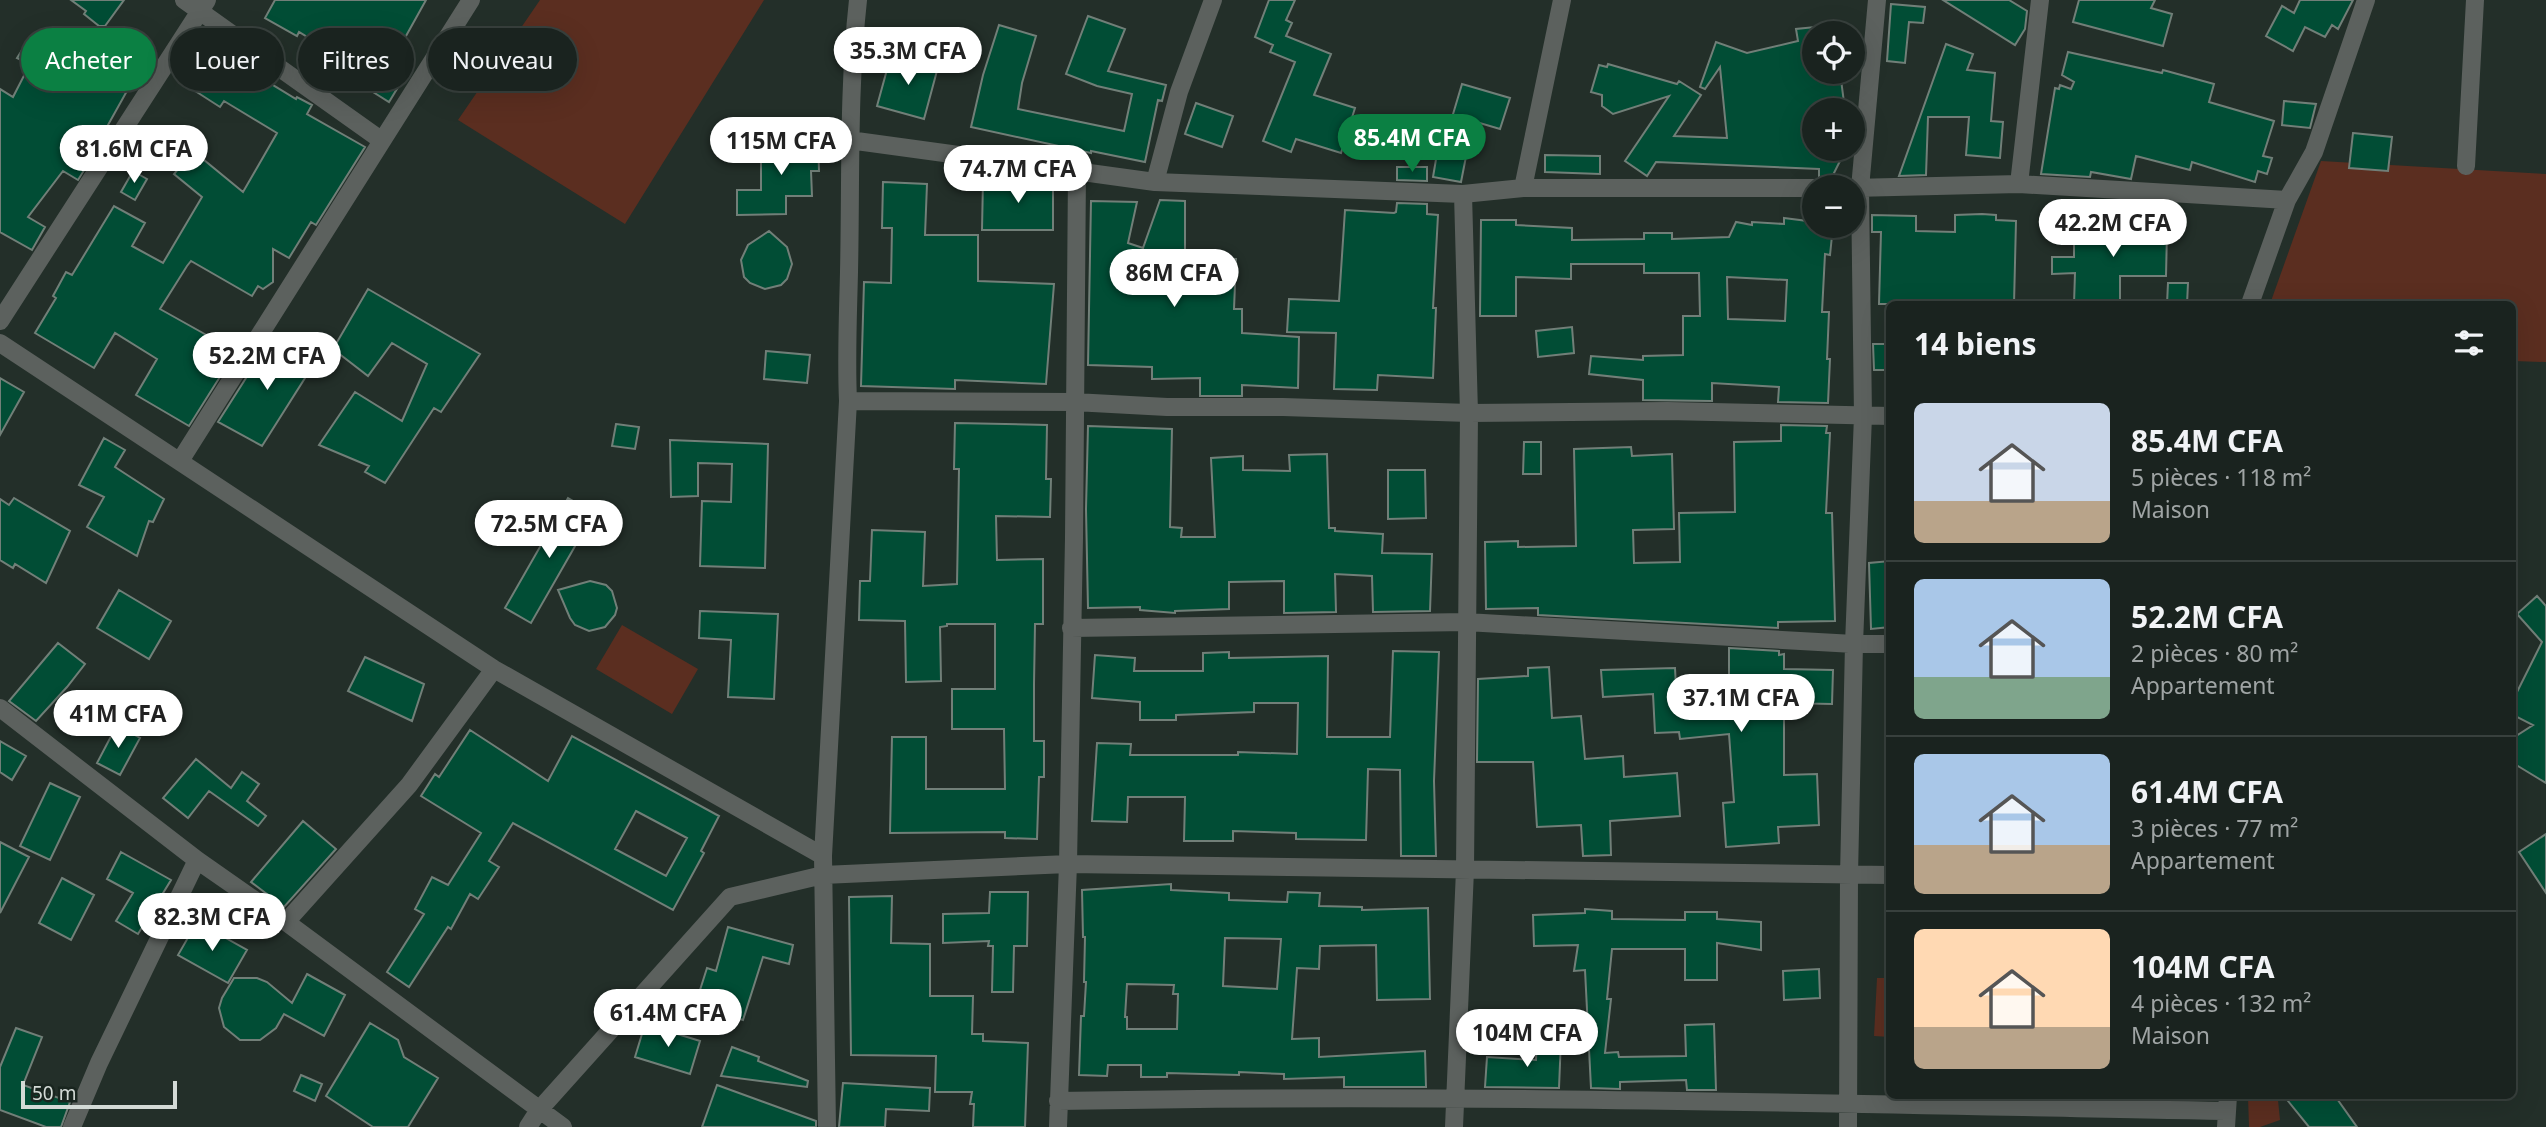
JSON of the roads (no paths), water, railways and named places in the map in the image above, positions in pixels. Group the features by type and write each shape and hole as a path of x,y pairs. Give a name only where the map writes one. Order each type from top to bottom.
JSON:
{"street":[{"path":"184,0 203,5 381,140"},
{"path":"180,461 471,0"},
{"path":"827,1127 823,856 848,401 845,354 849,272 849,140 858,0"},
{"path":"1155,181 1179,92 1213,0"},
{"path":"1523,188 1562,0"},
{"path":"1858,175 1877,0"},
{"path":"2020,184 2040,0"},
{"path":"2251,301 2287,200 2314,152 2366,0"},
{"path":"2466,166 2475,0"},
{"path":"0,321 203,5"},
{"path":"849,140 1155,181 1463,194 1523,188 1802,188"},
{"path":"1058,1127 1068,864 1077,171"},
{"path":"1865,188 2020,184 2287,200"},
{"path":"1454,1127 1465,870 1469,413 1463,194"},
{"path":"1848,1127 1849,876 1863,416 1858,238"},
{"path":"0,344 494,669 823,856"},
{"path":"848,401 1074,402 1167,407 1283,407 1469,413 1667,411 1886,416"},
{"path":"1071,628 1466,622 1886,644"},
{"path":"286,922 410,785 494,669"},
{"path":"0,708 197,860 286,922 563,1127"},
{"path":"72,1127 99,1063 197,860"},
{"path":"528,1127 539,1110 730,897 823,875 1068,864 1886,875"},
{"path":"1059,1101 1239,1097 1454,1098 2227,1111"}]}
